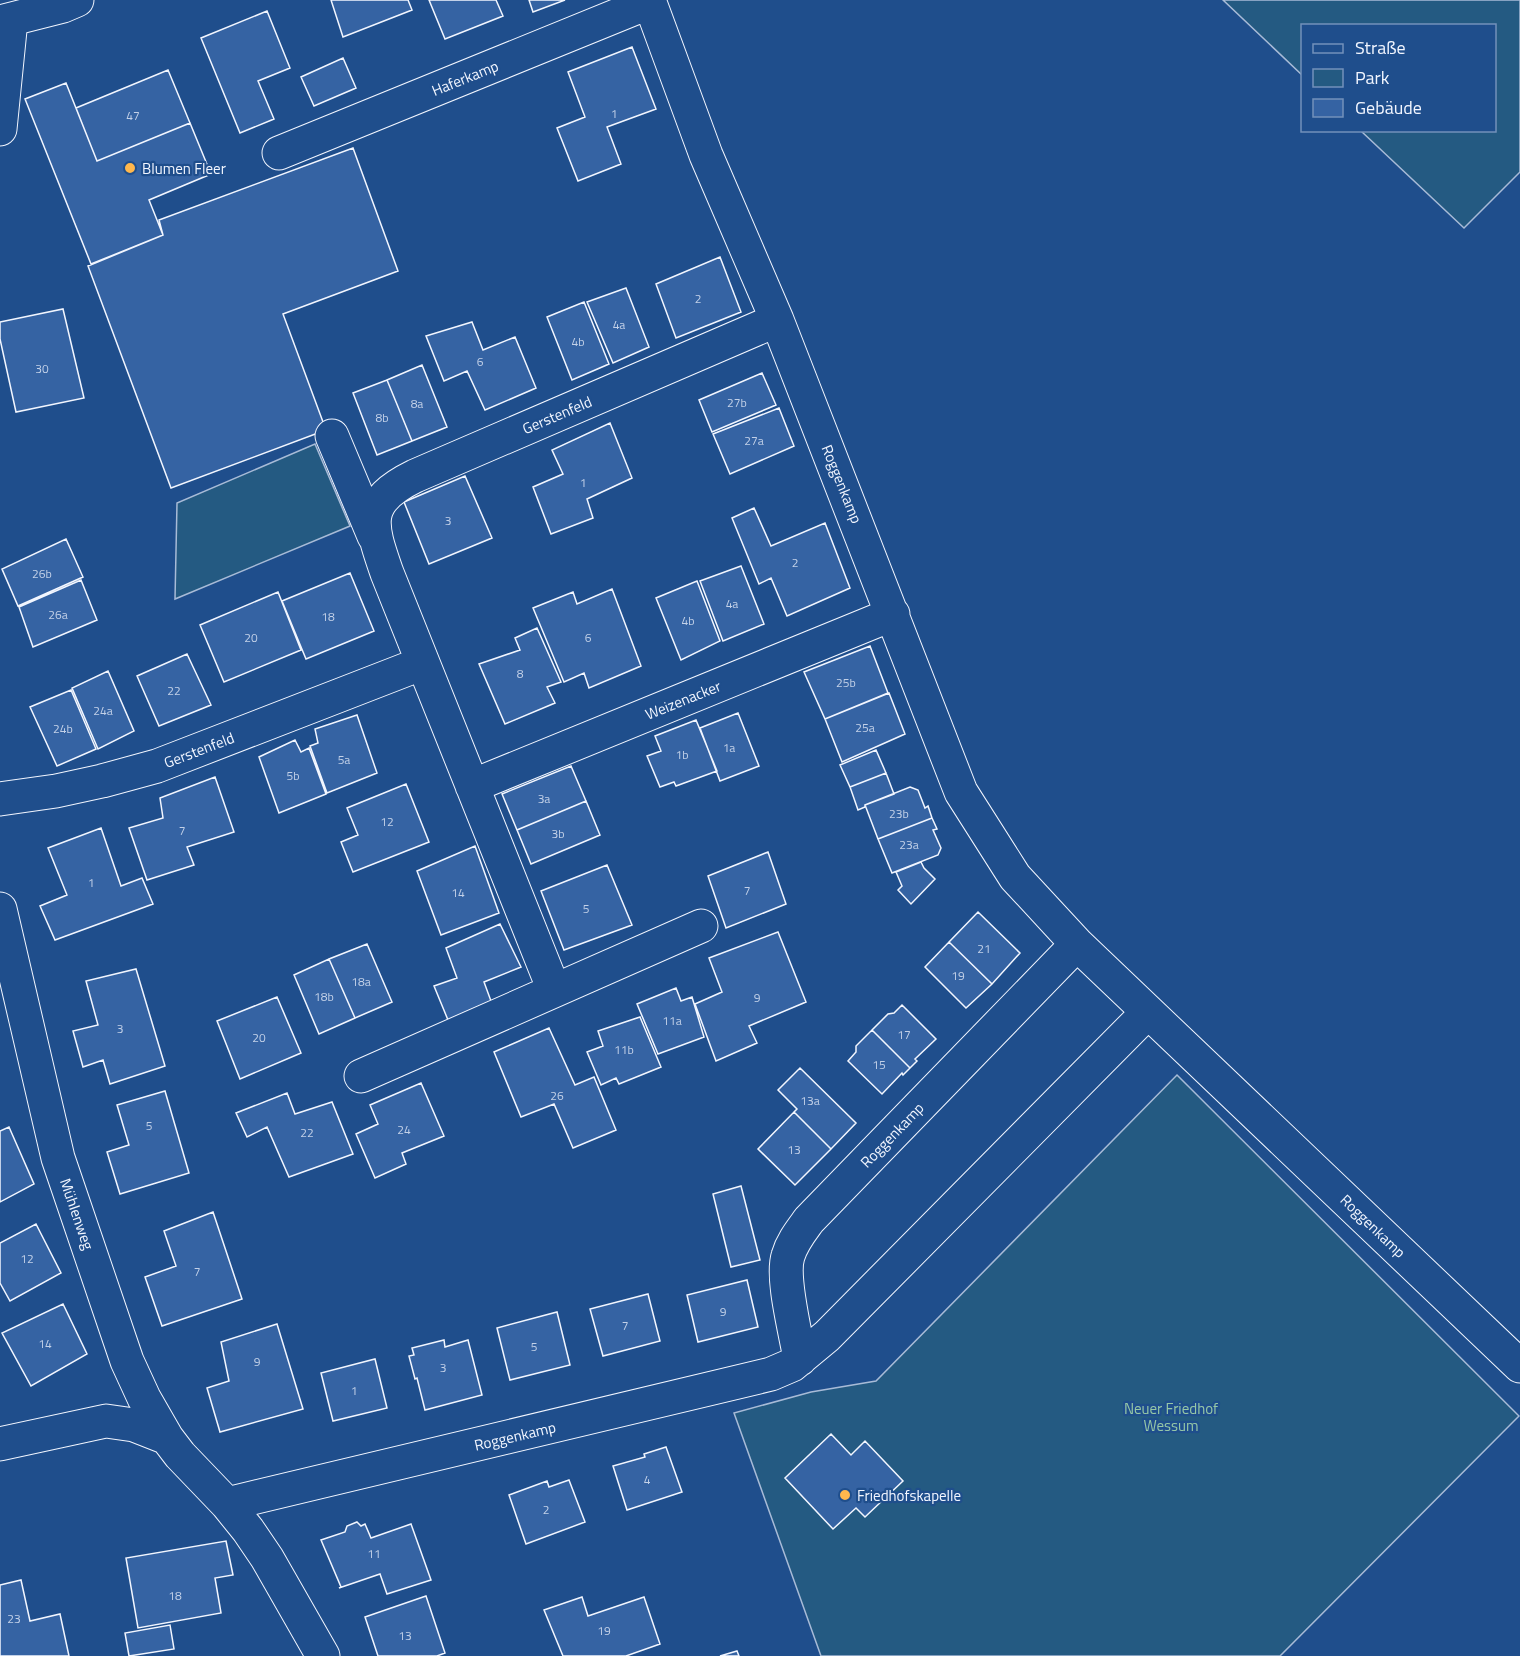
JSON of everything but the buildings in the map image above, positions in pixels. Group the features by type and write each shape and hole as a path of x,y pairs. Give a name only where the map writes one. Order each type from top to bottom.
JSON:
{"street":[{"path":"0,129 6,21 77,0"},
{"name":"Haferkamp","path":"279,153 650,1"},
{"name":"Roggenkamp","path":"650,1 706,155 777,320 961,792 1016,877 1077,944 1520,1366"},
{"name":"Gerstenfeld","path":"376,541 373,516 381,500 399,484 777,320"},
{"name":"Gerstenfeld","path":"332,436 554,990"},
{"name":"Weizenacker","path":"472,786 893,614"},
{"name":"Gerstenfeld","path":"0,799 79,786 157,766 423,663"},
{"name":"Mühlenweg","path":"0,909 8,981 62,1169 127,1361 144,1398 167,1438 180,1455 227,1504 267,1558 323,1656"},
{"path":"361,1076 701,926"},
{"name":"Roggenkamp","path":"800,1359 786,1277 787,1258 796,1238 809,1220 1077,944"},
{"name":"Roggenkamp","path":"227,1504 771,1374 792,1365 827,1336 1148,1012"},
{"name":"Mühlenweg","path":"0,1444 106,1421 134,1425 167,1438"}],"green space":[{"path":"1223,0 1520,0 1520,172 1464,228 1362,132 1496,132 1496,24 1301,24 1301,74"},
{"path":"315,444 350,526 175,599 177,503"},
{"name":"Neuer Friedhof Wessum","path":"1177,1075 1519,1416 1280,1656 821,1656 734,1413 811,1392 876,1381"}],"place":[{"name":"Blumen Fleer","path":"130,168"},
{"name":"Friedhofskapelle","path":"845,1495"}]}
